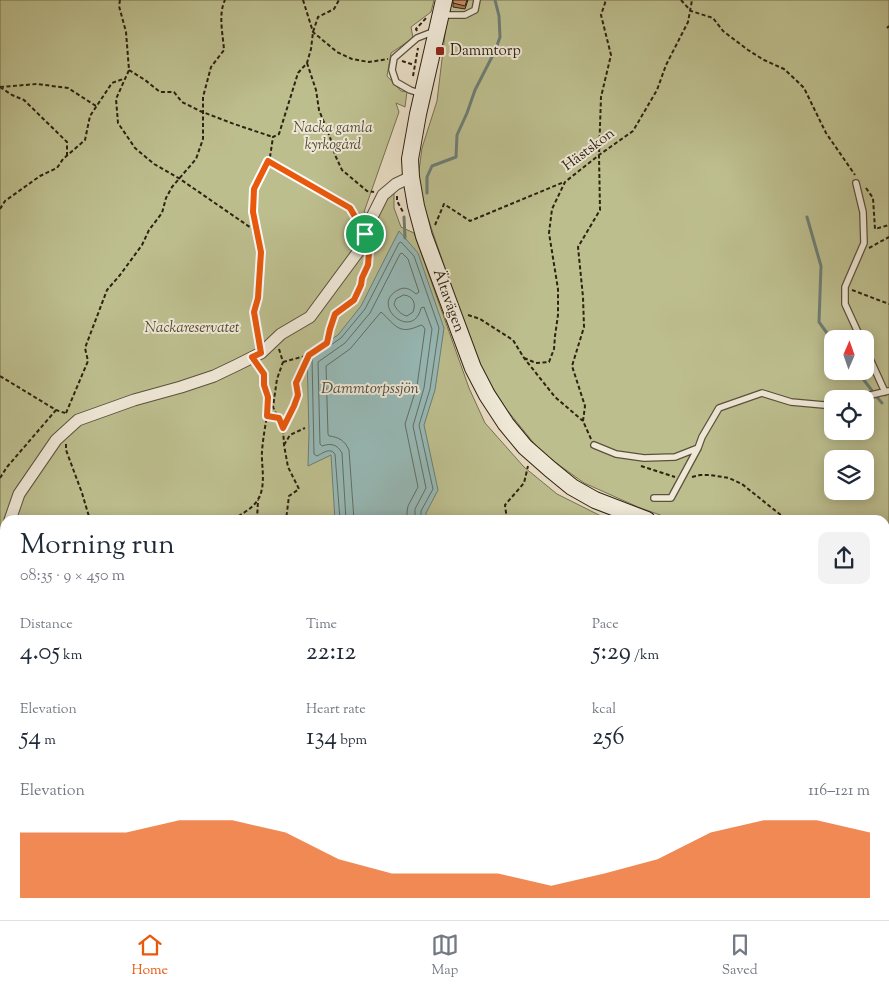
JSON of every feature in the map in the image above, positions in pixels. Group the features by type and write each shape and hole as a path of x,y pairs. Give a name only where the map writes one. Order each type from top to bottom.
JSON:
{"main road":[{"name":"Ältavägen","path":"440,15 422,94 410,159 411,177 424,236 473,368 487,396 525,447 572,487 595,500 634,515"}],"street":[{"path":"12,515 19,494 56,440 78,420 134,400 206,379 238,365 256,355 281,334 310,317 358,252 383,195 396,184 411,177"}],"lane":[{"path":"422,94 396,82 392,70 394,58 440,15 465,16 475,10 478,0"},
{"path":"856,180 863,212 864,243 845,287 845,304 857,330"},
{"path":"874,366 887,391 874,394"},
{"path":"654,498 671,498 719,408 762,393 790,402 824,405"},
{"path":"594,445 616,454 644,458 675,457 698,448"}],"path":[{"path":"120,0 119,6 126,32 128,70 116,99 118,123 135,148 154,164 180,179 258,233"},
{"path":"66,414 88,360 85,348 107,290 142,245 149,230 162,213 166,198 172,187 196,159 202,139 203,97 211,67 224,50 222,24 225,0"},
{"path":"303,0 313,32 337,52 352,59 369,62 394,58 414,66"},
{"path":"257,515 258,500 263,481 262,453 268,397 264,385 264,374 256,355 254,312 258,298 261,252 253,212 254,189 270,157 273,137 278,134 298,73 307,63 318,17 334,9 339,0"},
{"path":"583,421 584,406 572,366 584,326 578,247 600,210 601,97 611,55 601,15 606,0"},
{"path":"680,0 691,11 713,18 723,31 764,60 784,69 804,88 826,133 856,180"},
{"name":"Hästskon","path":"524,358 536,363 549,362 554,349 558,315 558,288 549,233 552,209 565,182 633,131 657,90 666,65 688,22 692,0"},
{"path":"307,63 316,90 319,110 342,170 367,191 383,195"},
{"path":"128,70 160,92 174,92 182,102 203,112 273,137"},
{"path":"0,209 5,200 40,176 57,168 63,159 85,140 90,116 96,106 112,83 124,79"},
{"path":"0,87 37,84 68,88 96,106"},
{"path":"0,87 24,100 66,142 68,155"},
{"path":"268,161 350,208 370,240 368,265 361,285 354,300 335,314 327,343 309,355 283,362 276,379 273,407 283,428 288,466 299,489 289,496 287,515"},
{"path":"424,236 432,234 444,204 470,221 565,182"},
{"path":"863,184 873,198 875,229 889,225"},
{"path":"859,255 889,237"},
{"path":"845,287 889,304"},
{"path":"462,313 480,319 513,340 524,358 555,397 583,421 594,445"},
{"path":"283,428 298,395 296,383 309,355"},
{"path":"0,376 56,410 7,467 0,478"},
{"path":"267,416 279,418"},
{"path":"284,445 290,435 305,428"},
{"path":"66,431 66,450 88,515"},
{"path":"506,515 505,506 524,483 529,464"},
{"path":"682,479 700,475 729,478 742,484 781,515"},
{"path":"240,515 258,500"}],"green space":[{"name":"Nackareservatet","path":"0,0 434,0 431,12 411,27 413,38 391,53 387,76 401,91 407,92 405,107 396,103 399,112 364,212 367,214 394,183 394,208 401,227 414,233 469,388 485,423 524,467 557,494 599,515 0,515"},
{"path":"450,0 889,0 889,515 660,515 584,483 541,452 507,410 478,365 417,186 422,148 437,101"}],"water":[{"name":"Dammtorpssjön","path":"399,231 418,253 444,328 435,390 424,425 438,490 426,515 335,515 331,455 308,466 307,355 338,335 361,306"}],"building":[{"path":"453,0 467,0 465,6 453,3"}],"waterway":[{"path":"427,193 427,177 432,166 456,157 457,135 475,90 500,37 499,16 495,0"},
{"path":"404,217 405,238"},
{"path":"807,217 821,266 819,322 825,330"},
{"path":"864,380 871,390"},
{"path":"876,396 882,403"}],"place":[{"name":"Dammtorp","path":"440,51"}],"route":[{"path":"268,161 350,208 365,234 370,240 368,265 361,285 354,300 335,314 327,343 309,355 296,383 298,395 283,428 279,418 267,416 268,397 264,385 264,374 252,357 261,353 254,312 258,298 261,252 253,212 254,189 268,161"}],"park label":[{"name":"Nacka gamla kyrkogård","path":"333,136"}]}
